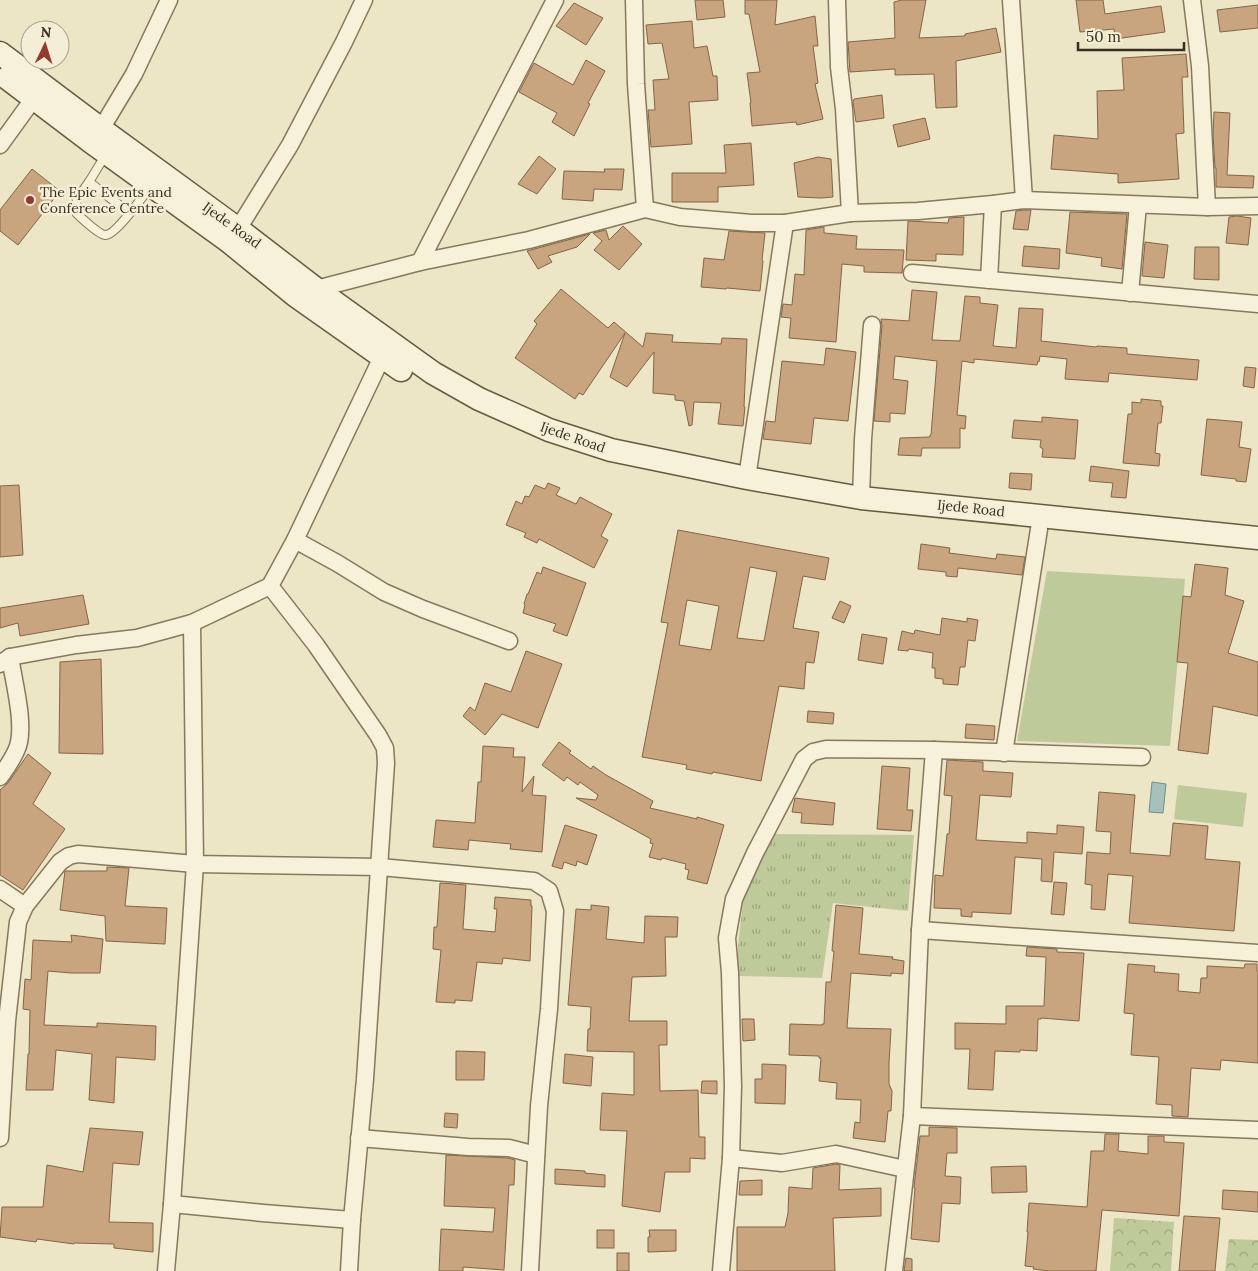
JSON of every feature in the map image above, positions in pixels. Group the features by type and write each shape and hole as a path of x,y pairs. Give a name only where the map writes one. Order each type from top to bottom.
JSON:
{"main road":[{"name":"Ijede Road","path":"0,53 316,289 433,373 479,399 549,430 611,450 747,478 1039,529 1258,552"},
{"name":"Ijede Road","path":"0,72 227,240 296,296 422,385 470,411 540,443 603,463 740,492 854,511 958,515 1258,538"}],"street":[{"path":"102,129 134,74 169,0"},
{"path":"238,229 290,145 364,0"},
{"path":"420,262 555,0"},
{"path":"634,0 636,84 645,209"},
{"path":"837,0 839,68 844,110 850,213"},
{"path":"1011,0 1024,200"},
{"path":"1192,0 1200,66 1207,207"},
{"path":"0,145 34,98"},
{"path":"316,289 420,262 529,240 645,209 680,217 752,223 785,222 850,213 918,211 1024,200 1207,207 1258,206"},
{"path":"989,280 993,204"},
{"path":"1130,293 1138,205"},
{"path":"747,478 785,222"},
{"path":"912,273 1258,304"},
{"path":"860,498 872,326"},
{"path":"0,777 18,748 21,725 5,661 76,645 137,638 192,623 270,586 295,540 382,357"},
{"path":"1004,753 1039,529"},
{"path":"295,540 338,563 384,592 422,609 509,641"},
{"path":"270,586 316,645 385,748 386,763 380,867 349,1271"},
{"path":"166,1271 195,864 192,623"},
{"path":"721,1271 732,1158 733,1086 730,973 727,938 734,899 755,853 804,759 813,752 826,749 934,750 1142,757"},
{"path":"894,1271 912,1116 920,930 934,750"},
{"path":"0,1138 7,1021 18,922 25,906 60,862 69,856 78,854 195,864 380,867 534,881 549,891 555,911 549,1009 539,1106 530,1271"},
{"path":"0,889 25,906"},
{"path":"920,930 1258,953"},
{"path":"912,1116 1258,1130"},
{"path":"359,1138 468,1147 509,1148 536,1155"},
{"path":"732,1158 782,1163 836,1154 906,1169"},
{"path":"172,1204 352,1220"}],"lane":[{"path":"107,153 77,199 76,210 77,214 102,235 110,235 152,186"},
{"path":"89,182 130,213"}],"green space":[{"path":"1047,571 1185,579 1170,746 1017,741"},
{"path":"1178,785 1247,793 1243,827 1174,819"},
{"path":"772,834 914,835 908,911 833,903 822,978 738,976 738,947 744,892"},
{"path":"1114,1218 1174,1222 1171,1271 1110,1271"},
{"path":"1229,1239 1258,1240 1258,1271 1225,1271"}],"water":[{"path":"1152,782 1166,784 1163,813 1149,812"}],"building":[{"path":"695,0 723,0 725,17 697,20"},
{"path":"745,0 777,0 775,25 815,16 818,46 813,46 818,83 815,84 823,119 797,125 796,122 752,126 747,73 760,72 749,14 745,14"},
{"path":"926,0 919,38 965,36 965,34 996,28 1001,52 956,61 957,107 936,108 934,74 895,75 895,69 850,72 848,42 895,38 894,2"},
{"path":"1076,0 1103,0 1105,14 1161,6 1165,32 1115,39 1114,29 1080,32"},
{"path":"574,3 603,18 586,45 556,26"},
{"path":"1258,5 1258,28 1220,32 1217,10"},
{"path":"692,21 694,48 707,46 713,76 717,76 718,100 689,102 692,144 651,147 648,110 655,110 653,80 669,79 662,43 648,44 646,25"},
{"path":"1186,54 1188,77 1182,77 1184,133 1176,134 1179,179 1118,183 1118,174 1051,169 1054,135 1098,139 1097,91 1124,90 1122,58"},
{"path":"586,60 605,71 588,103 590,104 574,136 552,122 557,113 519,92 534,63 573,85"},
{"path":"882,95 884,118 856,122 854,99"},
{"path":"1214,112 1230,113 1227,175 1254,176 1253,188 1216,187 1213,134"},
{"path":"925,118 930,139 898,147 893,125"},
{"path":"751,143 754,185 718,187 718,202 672,202 672,173 726,173 724,145"},
{"path":"539,156 556,169 537,194 518,184"},
{"path":"818,157 831,159 833,197 798,197 794,163"},
{"name":"The Epic Events and Conference Centre","path":"32,169 60,191 18,245 0,231 0,210"},
{"path":"604,169 624,169 622,190 594,189 593,201 562,199 564,171 605,172"},
{"path":"1031,210 1028,230 1013,229 1016,211"},
{"path":"1070,212 1127,214 1122,269 1101,266 1102,258 1066,253"},
{"path":"964,217 963,255 936,254 936,261 906,260 908,221 948,223 949,218"},
{"path":"1229,217 1251,218 1248,245 1226,243"},
{"path":"623,226 642,244 619,270 594,250 602,241 593,233 606,230 609,240"},
{"path":"824,227 824,233 857,236 856,249 904,250 902,273 864,272 864,266 842,264 836,342 789,338 791,318 781,317 783,304 792,305 795,274 804,275 806,230"},
{"path":"729,231 765,233 760,291 701,287 704,258 724,260"},
{"path":"590,234 577,247 548,256 552,262 538,269 527,251"},
{"path":"1145,242 1168,245 1164,278 1142,276"},
{"path":"1024,246 1060,249 1059,269 1022,266"},
{"path":"1195,247 1219,247 1219,280 1194,279"},
{"path":"561,289 608,328 614,322 643,347 646,333 673,335 672,342 721,344 722,338 747,339 743,426 718,424 721,403 694,402 692,425 689,426 684,401 675,400 675,395 653,393 654,352 627,387 610,377 625,333 583,395 579,393 575,399 515,358 537,324 534,321"},
{"path":"912,290 937,292 932,340 960,341 965,296 980,297 980,303 998,305 993,346 1016,348 1019,308 1043,309 1041,341 1096,347 1127,348 1127,354 1199,360 1197,380 1109,373 1108,382 1065,379 1067,359 1040,356 1037,365 974,359 974,363 962,361 957,415 966,416 965,429 960,428 960,448 922,448 921,456 898,455 900,438 930,437 931,435 937,361 895,356 893,379 908,381 905,414 890,413 890,422 874,421 881,319 909,321"},
{"path":"826,348 856,352 848,421 814,418 811,444 763,439 766,421 775,422 782,361 824,365"},
{"path":"1245,367 1256,368 1254,388 1243,386"},
{"path":"1141,399 1161,401 1161,406 1163,406 1161,423 1158,423 1155,453 1160,454 1159,466 1123,463 1128,414 1132,414 1132,402 1141,403"},
{"path":"1042,417 1078,420 1075,459 1042,457 1041,440 1012,438 1014,420 1042,422"},
{"path":"1207,419 1242,422 1239,447 1251,449 1246,482 1201,475"},
{"path":"1091,466 1129,471 1126,498 1111,497 1113,483 1089,481"},
{"path":"1010,473 1032,474 1031,490 1009,488"},
{"path":"548,483 560,488 556,495 576,504 580,497 612,514 601,536 608,540 594,568 539,539 537,543 524,537 526,533 506,525 516,501 522,504 525,496 529,497 535,485 545,489"},
{"path":"19,485 23,555 0,557 0,486"},
{"path":"678,530 829,558 825,580 803,576 793,628 819,632 814,663 806,662 804,689 779,686 761,781 686,769 687,765 642,757 668,623 661,622","holes":["750,567 777,572 764,641 737,638","687,600 719,606 711,650 679,645"]},
{"path":"921,544 950,548 949,553 996,559 997,554 1025,557 1022,575 958,568 957,577 946,576 946,572 918,569"},
{"path":"1195,564 1228,568 1225,595 1244,601 1228,653 1258,662 1258,716 1213,706 1208,754 1178,750 1188,663 1177,662 1183,596 1191,597"},
{"path":"543,567 586,583 567,636 553,631 556,624 523,613 527,594 537,572 541,574"},
{"path":"83,595 89,624 20,636 18,623 0,628 0,608"},
{"path":"840,601 851,606 844,623 832,618"},
{"path":"942,618 967,622 967,618 978,620 975,641 968,640 965,667 960,667 958,685 943,684 943,679 935,678 935,668 932,668 933,653 909,649 908,651 898,650 902,631 914,634 915,630 940,635"},
{"path":"862,634 887,638 883,664 858,660"},
{"path":"526,651 562,664 538,728 502,714 485,735 463,716 470,707 475,711 485,683 511,692"},
{"path":"101,659 103,754 59,753 60,662"},
{"path":"808,711 834,713 833,724 807,722"},
{"path":"966,724 995,726 994,740 965,738"},
{"path":"559,742 571,751 569,753 591,769 593,766 653,801 650,808 697,819 697,817 724,825 707,884 687,879 689,870 685,869 686,864 649,857 653,844 650,843 651,839 576,798 596,800 598,795 580,782 578,785 567,777 564,781 542,765"},
{"path":"483,746 514,748 513,757 525,757 522,792 534,776 532,795 546,796 542,852 510,849 511,844 469,840 468,850 433,847 436,820 475,823 478,782 481,782"},
{"path":"28,754 51,773 33,804 65,829 23,890 0,875 0,790 8,783"},
{"path":"947,760 983,762 983,771 1013,773 1011,797 980,795 976,840 1027,843 1027,832 1057,834 1057,825 1084,827 1082,854 1054,852 1052,882 1041,881 1042,859 1015,857 1011,914 972,912 972,917 961,916 961,909 934,908 935,875 943,876 947,834 949,834 952,796 944,795"},
{"path":"882,766 910,768 907,810 913,810 911,831 877,829"},
{"path":"1099,792 1135,795 1130,853 1170,856 1173,823 1208,826 1205,859 1240,862 1234,931 1129,923 1133,876 1108,874 1105,910 1091,909 1092,885 1085,884 1087,852 1110,854 1111,832 1096,831"},
{"path":"795,798 835,803 833,825 801,823 802,813 792,812"},
{"path":"565,825 597,835 587,865 577,861 576,866 564,862 562,869 552,866"},
{"path":"107,867 129,868 125,906 167,908 165,944 106,941 105,916 60,910 65,871 107,871"},
{"path":"1054,882 1067,883 1064,915 1051,914"},
{"path":"440,883 466,885 463,929 495,932 497,909 494,909 495,897 531,900 530,961 503,958 502,964 477,962 472,1001 455,1000 455,1003 436,1002 441,950 433,949 434,927 437,927"},
{"path":"591,905 609,907 606,939 644,943 645,916 678,917 677,937 665,937 666,976 632,977 629,1021 667,1021 667,1045 659,1045 660,1091 698,1090 699,1137 705,1137 705,1159 690,1158 690,1172 665,1172 660,1212 622,1206 627,1131 600,1130 602,1093 634,1095 634,1052 587,1051 591,1007 568,1005 576,909 591,910"},
{"path":"836,905 863,908 859,954 893,957 892,959 904,961 903,974 891,973 891,976 851,973 847,1028 891,1029 889,1084 892,1091 891,1111 888,1111 885,1142 853,1138 855,1122 860,1123 861,1100 836,1099 837,1083 819,1081 821,1058 819,1056 789,1055 790,1024 824,1024 826,982 831,982"},
{"path":"71,935 103,939 100,973 48,971 44,1025 97,1027 97,1023 156,1026 155,1060 116,1057 114,1103 89,1100 92,1054 56,1050 53,1090 26,1090 30,1010 23,1009 25,979 31,980 33,940 72,942"},
{"path":"1027,947 1057,949 1057,952 1084,953 1079,1021 1038,1019 1037,1051 995,1051 993,1090 968,1089 970,1049 955,1049 955,1023 1006,1024 1006,1006 1044,1006 1046,957 1026,956"},
{"path":"1128,964 1155,966 1154,972 1179,974 1178,991 1200,993 1201,978 1207,978 1207,966 1244,968 1245,964 1257,964 1258,1063 1221,1060 1220,1070 1191,1068 1188,1117 1172,1116 1172,1105 1156,1104 1159,1057 1131,1055 1134,1014 1124,1013"},
{"path":"742,1019 754,1019 755,1040 743,1041"},
{"path":"456,1051 485,1052 484,1080 456,1080"},
{"path":"565,1054 593,1057 591,1086 563,1083"},
{"path":"762,1064 786,1065 785,1104 755,1103 755,1079 762,1079"},
{"path":"702,1081 717,1081 717,1094 701,1093"},
{"path":"445,1113 458,1114 457,1128 444,1127"},
{"path":"929,1127 957,1128 957,1153 947,1153 945,1176 961,1177 960,1204 942,1203 939,1242 911,1239 920,1136 929,1136"},
{"path":"90,1128 143,1132 139,1165 113,1163 109,1222 153,1223 153,1252 114,1248 114,1244 74,1244 37,1239 36,1242 0,1237 2,1207 43,1207 47,1165 83,1172"},
{"path":"1105,1134 1119,1134 1118,1151 1148,1154 1148,1136 1164,1136 1164,1142 1184,1143 1179,1216 1102,1210 1096,1271 1049,1271 1025,1266 1029,1203 1087,1207 1091,1151 1104,1151"},
{"path":"446,1155 515,1160 514,1185 509,1185 504,1270 463,1267 463,1271 439,1271 441,1229 493,1232 495,1208 444,1206"},
{"path":"840,1165 839,1190 881,1188 881,1216 833,1218 835,1271 737,1271 737,1227 785,1227 788,1213 789,1187 812,1189 813,1168"},
{"path":"1026,1166 1027,1192 992,1193 991,1167"},
{"path":"555,1169 585,1171 585,1173 605,1175 605,1187 555,1184"},
{"path":"762,1180 762,1195 739,1195 740,1181"},
{"path":"1223,1190 1258,1192 1258,1212 1222,1209"},
{"path":"1184,1216 1220,1218 1215,1271 1179,1271"},
{"path":"597,1230 614,1230 614,1248 597,1248"},
{"path":"649,1230 676,1230 676,1251 648,1252"},
{"path":"617,1253 629,1253 629,1271 617,1271"},
{"path":"906,1258 912,1259 912,1271 904,1271"}],"place":[{"name":"The Epic Events and Conference Centre","path":"30,200"}]}
